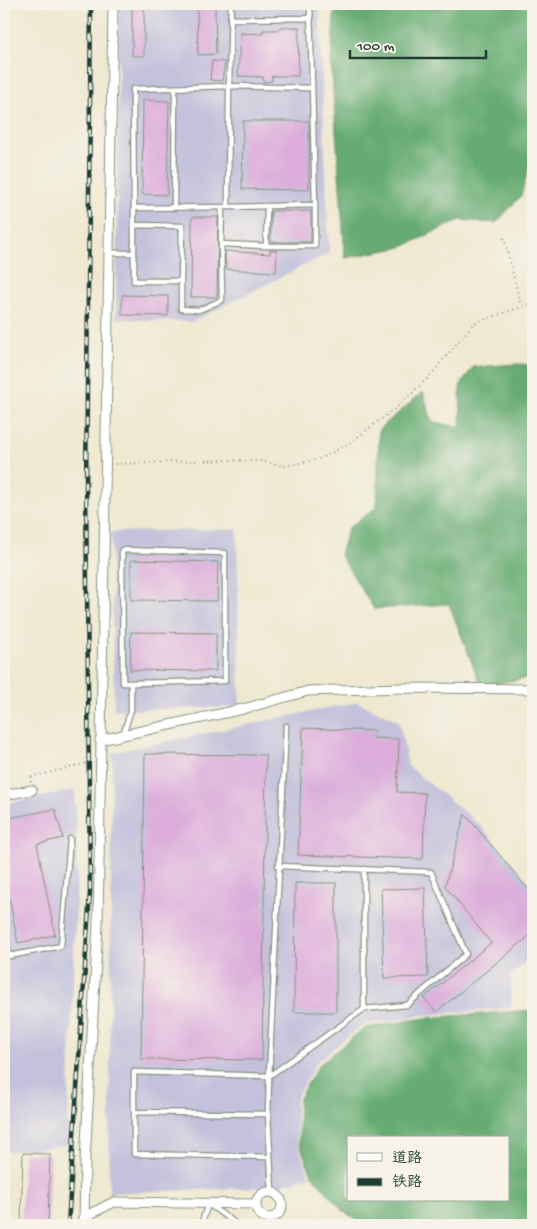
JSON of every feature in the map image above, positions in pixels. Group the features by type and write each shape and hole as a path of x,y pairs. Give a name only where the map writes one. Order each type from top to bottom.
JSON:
{"street":[{"path":"83,1222 98,925 99,761 113,4"},
{"path":"100,740 243,709 308,691 400,688 533,689"},
{"path":"4,795 32,790"},
{"path":"272,1192 277,1194 282,1204 276,1221 260,1214 256,1204 262,1194 272,1192"},
{"path":"83,1222 114,1202 256,1204"}],"lane":[{"path":"228,207 231,4"},
{"path":"221,244 315,246 310,4"},
{"path":"230,18 310,18"},
{"path":"181,281 134,281 133,89 229,86 312,88"},
{"path":"174,208 175,88"},
{"path":"134,208 315,205"},
{"path":"266,246 267,206"},
{"path":"134,225 182,226 181,309 199,310 222,300 222,207"},
{"path":"109,253 134,253"},
{"path":"122,550 225,553 225,681 131,683 123,683 122,550"},
{"path":"123,735 131,709 131,683"},
{"path":"272,1192 268,1114 269,1076 286,726"},
{"path":"4,929 6,956 61,946 70,839"},
{"path":"270,1157 134,1154 134,1072 269,1076 364,1009 407,1005 466,954 431,872 278,866"},
{"path":"364,869 364,1009"},
{"path":"134,1112 268,1114"},
{"path":"201,1225 208,1204 238,1225"}],"path":[{"path":"504,238 521,306"},
{"path":"105,465 228,460 260,461 285,466 319,459 346,445 396,408 428,378 474,323 533,303"},
{"path":"32,790 31,777 99,761"}],"shaded area":[{"path":"119,4 319,4 329,253 192,322 116,319"},
{"path":"237,529 240,707 114,710 111,532"},
{"path":"357,702 399,721 408,766 479,824 533,887 533,954 511,976 511,1008 424,1015 362,1025 317,1062 296,1098 297,1141 310,1177 272,1187 109,1193 112,753"},
{"path":"75,790 77,876 67,1145 4,1152 4,804"}],"green space":[{"path":"335,4 533,4 533,151 521,196 496,223 460,220 402,247 345,258 331,61"},
{"path":"533,365 533,677 481,686 449,604 374,609 340,555 348,528 377,507 379,429 423,392 432,422 461,427 460,386 473,367"},
{"path":"533,1010 533,1225 365,1225 343,1211 312,1175 299,1142 299,1098 319,1065 364,1028 426,1018"}],"building":[{"path":"197,4 215,4 216,54 198,55"},
{"path":"132,6 144,6 144,56 132,56"},
{"path":"280,27 299,27 298,76 272,76 272,81 263,82 263,77 238,76 240,33 263,34 263,30 280,30"},
{"path":"212,61 225,62 222,81 210,80"},
{"path":"143,100 169,101 167,195 142,194"},
{"path":"243,121 309,121 309,190 242,189"},
{"path":"271,211 311,211 311,242 271,242"},
{"path":"192,217 218,217 217,297 191,297"},
{"path":"270,250 277,250 276,272 226,269 225,251 270,254"},
{"path":"122,295 168,296 168,316 122,315"},
{"path":"131,560 218,562 217,601 131,600"},
{"path":"131,632 216,633 216,671 130,670"},
{"path":"303,728 374,731 373,738 399,739 397,792 425,793 423,859 298,855"},
{"path":"145,754 266,755 262,1060 141,1059"},
{"path":"55,809 63,838 37,844 55,935 18,943 4,873 4,819"},
{"path":"465,814 533,895 533,933 436,1012 424,998 491,943 445,886"},
{"path":"295,883 336,883 336,1012 294,1012"},
{"path":"425,888 428,977 384,978 381,889"},
{"path":"23,1153 50,1154 48,1225 21,1225"}],"railway":[{"path":"68,1225 90,892 86,487 91,4"}]}
